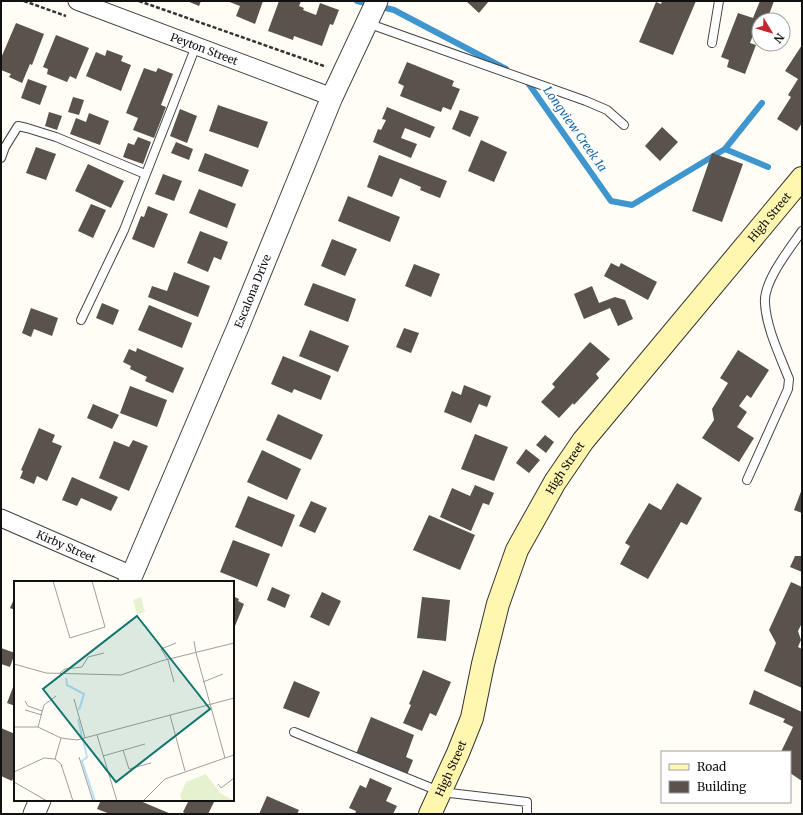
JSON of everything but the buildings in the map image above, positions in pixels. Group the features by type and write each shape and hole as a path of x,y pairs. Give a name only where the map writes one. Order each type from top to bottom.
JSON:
{"main road":[{"name":"High Street","path":"430,814 458,753 472,718 483,664 498,604 517,550 555,482 583,441 802,178"}],"street":[{"name":"Peyton Street","path":"77,1 332,97"},
{"name":"Escalona Drive","path":"130,578 234,334 332,97 377,1"},
{"name":"Kirby Street","path":"1,518 130,578"},
{"path":"34,814 40,801"}],"lane":[{"path":"712,43 719,1"},
{"path":"366,22 586,101 607,110 624,125"},
{"path":"81,320 124,230 196,46"},
{"path":"1,158 5,147 18,126 56,137 145,174"},
{"path":"747,480 788,389 789,379 768,321 764,302 769,283 778,265 802,231"},
{"path":"294,732 440,792 528,802 527,814"}],"path":[{"path":"24,1 67,17"},
{"path":"139,1 324,66"}],"waterway":[{"name":"Longview Creek 1a","path":"357,1 394,10 506,69"},
{"name":"Longview Creek 1a","path":"526,80 611,201 632,205 725,149 768,167"},
{"path":"725,149 762,103"}]}
